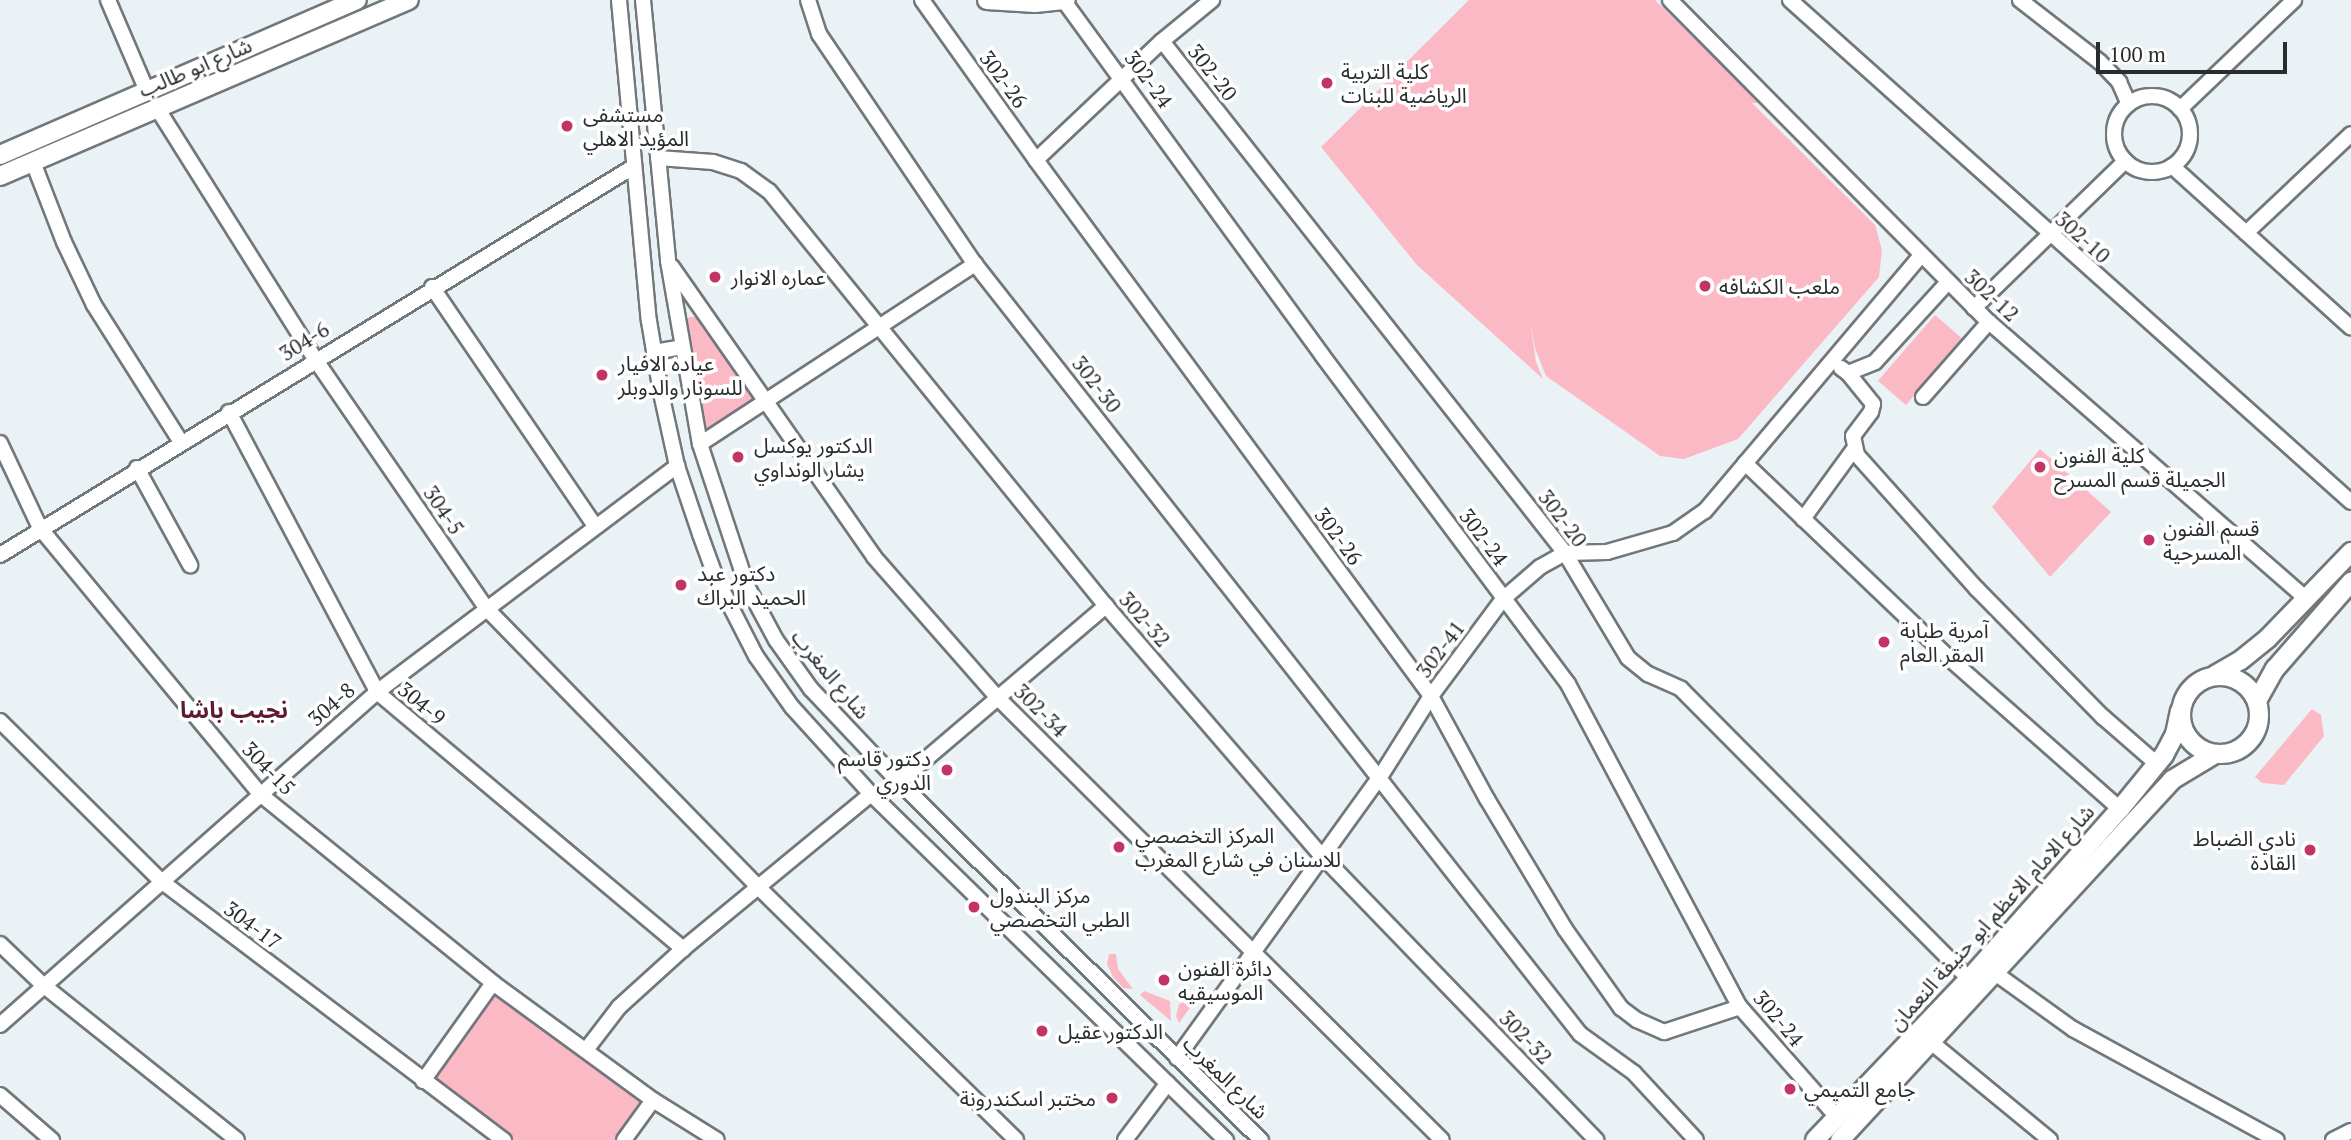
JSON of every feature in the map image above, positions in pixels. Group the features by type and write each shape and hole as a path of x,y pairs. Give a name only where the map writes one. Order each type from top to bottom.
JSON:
{"main road":[{"name":"شارع ابو طالب","path":"0,155 147,91 326,7 358,0"},
{"name":"شارع ابو طالب","path":"0,176 409,0"},
{"path":"987,0 1035,3 1065,0"},
{"path":"2215,675 2241,681 2258,701 2260,714 2252,738 2231,753 2215,754 2203,751 2186,735 2180,711 2191,687 2215,675 2259,645 2351,552"},
{"path":"2258,701 2274,669 2349,588"},
{"name":"شارع الامام الاعظم ابو حنيفة النعمان","path":"1815,1140 1969,979 2158,765 2170,745 2180,711"},
{"name":"شارع الامام الاعظم ابو حنيفة النعمان","path":"1840,1140 2172,780 2215,754"}],"street":[{"path":"108,0 147,91"},
{"path":"619,0 633,167 654,352 677,466 716,578 756,656 792,707 872,794 1226,1140"},
{"name":"شارع المغرب","path":"643,0 668,261 700,444 747,586 776,640 811,689 899,782 1261,1140"},
{"name":"302-30","path":"808,0 819,34 975,264 1580,1034 1634,1073 1696,1140"},
{"name":"302-26","path":"922,0 1036,160 1431,696 1487,799 1565,929 1621,1008 1637,1020 1664,1032 1740,1007"},
{"name":"302-24","path":"1065,0 1322,355 1568,684 1740,1007 1837,1117"},
{"path":"1036,160 1162,41 1212,0"},
{"name":"302-12","path":"1670,0 1974,308 2307,599"},
{"name":"302-10","path":"1790,0 2049,235 2351,502"},
{"path":"2020,0 2100,62 2119,82 2129,103"},
{"path":"2180,109 2294,0"},
{"name":"302-20","path":"1162,41 1565,553 1628,658 1648,674 1681,689 1969,979"},
{"path":"2150,96 2172,101 2180,109 2187,120 2188,146 2172,166 2147,172 2125,161 2114,137 2120,113 2129,103 2150,96"},
{"name":"304-5","path":"157,108 315,359 486,608 758,887 1016,1140"},
{"path":"2246,233 2351,134"},
{"name":"302-32","path":"658,158 713,162 741,171 769,191 1106,606 1322,856 1596,1140"},
{"path":"1974,308 2125,161"},
{"path":"33,162 64,242 94,305 181,442"},
{"path":"2172,166 2350,326"},
{"name":"304-6","path":"0,555 432,287 633,167"},
{"name":"302-41","path":"1177,1059 1380,777 1431,696 1503,599 1540,567 1565,553 1607,552 1673,533 1705,511 1921,255"},
{"name":"302-34","path":"668,261 874,557 998,698 1255,951 1441,1140"},
{"path":"700,444 975,264"},
{"path":"1848,373 1875,362 1948,282"},
{"path":"432,287 595,526"},
{"path":"1923,397 1989,322"},
{"path":"654,352 681,347"},
{"path":"1833,360 1848,373 1873,404 1871,412 1853,436 1854,449 1976,589 2103,717 2158,765"},
{"name":"304-9","path":"229,412 377,692 683,950"},
{"name":"304-15","path":"0,443 40,528 260,794 493,983 653,1100 717,1140"},
{"path":"1803,519 1854,449"},
{"path":"1745,463 1951,660 2120,809"},
{"name":"304-8","path":"0,1025 377,692 677,466"},
{"path":"137,468 190,565"},
{"path":"899,782 1106,606"},
{"name":"304-17","path":"0,721 161,881 502,1139"},
{"path":"586,1050 619,1007 683,950 872,794"},
{"path":"0,944 43,985 237,1140"},
{"path":"1995,973 2073,1029 2277,1140"},
{"path":"423,1081 493,983"},
{"path":"1931,1042 2050,1140"},
{"path":"1125,1140 1168,1083"},
{"path":"0,1095 52,1140"},
{"path":"624,1140 653,1100"},
{"path":"2333,1140 2351,1131"}],"shaded area":[{"path":"1469,0 1655,0 1760,103 1752,103 1875,225 1882,250 1879,277 1738,439 1684,459 1660,456 1546,376 1535,348 1530,320 1536,362 1543,379 1417,265 1321,147"},
{"path":"1935,315 1963,339 1906,405 1878,381"},
{"path":"689,317 696,317 754,400 706,433 687,320"},
{"path":"2040,449 2111,512 2050,577 1992,507"},
{"path":"2312,709 2321,715 2324,736 2284,785 2262,783 2255,777"},
{"path":"1109,954 1116,954 1118,969 1133,989 1123,988 1113,977 1107,964"},
{"path":"493,983 653,1100 624,1140 504,1140 423,1081"},
{"path":"1144,991 1170,1001 1171,1021 1140,995"},
{"path":"1197,998 1179,1023 1176,1016 1179,1004"}],"place":[{"name":"كلية التربية الرياضية للبنات","path":"1327,83"},
{"name":"مستشفى المؤيد الاهلي","path":"567,126"},
{"name":"عماره الانوار","path":"715,277"},
{"name":"ملعب الكشافه","path":"1705,286"},
{"name":"عياده الافيار للسونار والدوبلر","path":"602,375"},
{"name":"الدكتور يوكسل يشار الونداوي","path":"738,457"},
{"name":"كلية الفنون الجميلة قسم المسرح","path":"2040,467"},
{"name":"قسم الفنون المسرحية","path":"2149,540"},
{"name":"دكتور عبد الحميد البراك","path":"681,585"},
{"name":"آمرية طبابة المقر العام","path":"1884,642"},
{"name":"دكتور قاسم الدوري","path":"947,770"},
{"name":"المركز التخصصي للاسنان في شارع المغرب","path":"1119,847"},
{"name":"نادي الضباط القادة","path":"2310,850"},
{"name":"مركز البندول الطبي التخصصي","path":"974,907"},
{"name":"دائرة الفنون الموسيقيه","path":"1164,980"},
{"name":"الدكتور عقيل","path":"1042,1031"},
{"name":"جامع التميمي","path":"1790,1089"},
{"name":"مختبر اسكندرونة","path":"1112,1098"}],"district":[{"name":"نجيب باشا","path":"234,710"}]}
